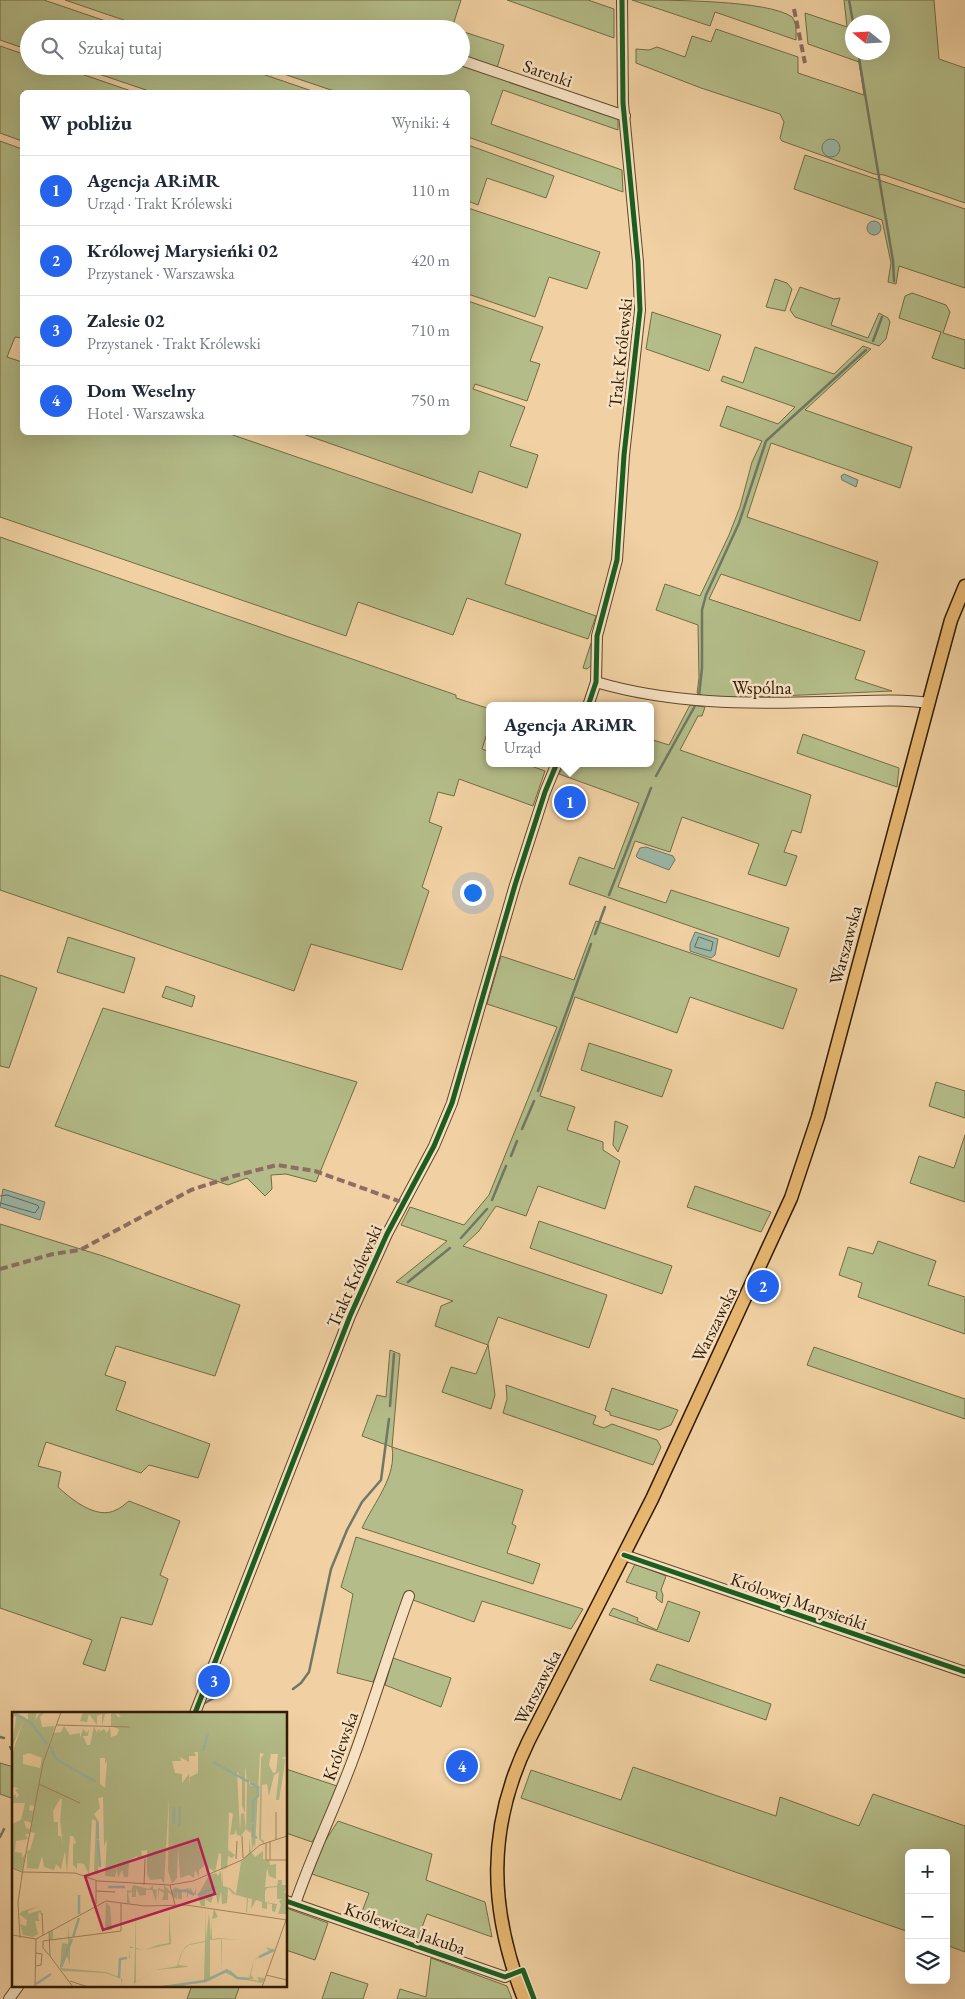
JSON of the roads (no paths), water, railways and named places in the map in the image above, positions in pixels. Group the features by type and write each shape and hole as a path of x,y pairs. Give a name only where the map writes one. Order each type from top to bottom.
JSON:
{"main road":[{"name":"Warszawska","path":"524,1999 514,1973 498,1909 497,1868 500,1831 508,1795 520,1759 624,1555 791,1198 805,1159 951,620 965,586"}],"street":[{"name":"Trakt Królewski","path":"589,702 596,682 597,636 617,560 624,455 640,310 639,270 625,116 622,0"},
{"name":"Sarenki","path":"470,63 625,116"},
{"name":"Wspólna","path":"596,682 706,702 753,704 899,701 929,703"},
{"name":"Trakt Królewski","path":"195,1712 350,1316 387,1234 434,1146 452,1103 515,884 545,792 555,767"},
{"name":"Królowej Marysieńki","path":"624,1555 965,1672"},
{"name":"Królewska","path":"291,1902 318,1840 330,1819 354,1756 409,1596"},
{"name":"Królewicza Jakuba","path":"291,1902 505,1977 514,1973"},
{"path":"9,1999 18,1986"}],"water":[{"path":"827,139 835,139 840,144 838,155 827,157 822,152 822,144"},
{"path":"874,221 879,223 881,228 879,233 874,235 869,233 867,228 869,223"},
{"path":"844,474 858,480 856,487 842,480 841,476"},
{"path":"646,847 673,856 675,860 669,870 636,856 640,848"},
{"path":"695,932 718,939 715,955 711,958 690,951 690,944"},
{"path":"3,1189 45,1202 40,1220 0,1207"}],"waterway":[{"path":"849,0 852,15"},
{"path":"859,60 893,261 894,281"},
{"path":"873,341 882,317"},
{"path":"699,696 702,668 702,610 706,595 739,523 766,441 866,350"},
{"path":"656,776 696,704"},
{"path":"609,895 651,788"},
{"path":"595,934 605,907"},
{"path":"538,1091 591,944"},
{"path":"522,1129 534,1101"},
{"path":"511,1156 517,1141"},
{"path":"492,1200 506,1166"},
{"path":"461,1238 487,1209"},
{"path":"408,1282 450,1248"},
{"path":"390,1406 394,1354"},
{"path":"293,1689 301,1683 309,1672 331,1569 347,1530 362,1502 381,1480 389,1419"},
{"path":"203,1704 214,1698"},
{"path":"0,1737 4,1738"},
{"path":"10,1747 12,1750"},
{"path":"0,1837 4,1829"}],"place":[{"name":"Agencja ARiMR","path":"570,802"},
{"name":"Królowej Marysieńki 02","path":"763,1286"},
{"name":"Zalesie 02","path":"214,1681"},
{"name":"Dom Weselny","path":"462,1766"}]}
